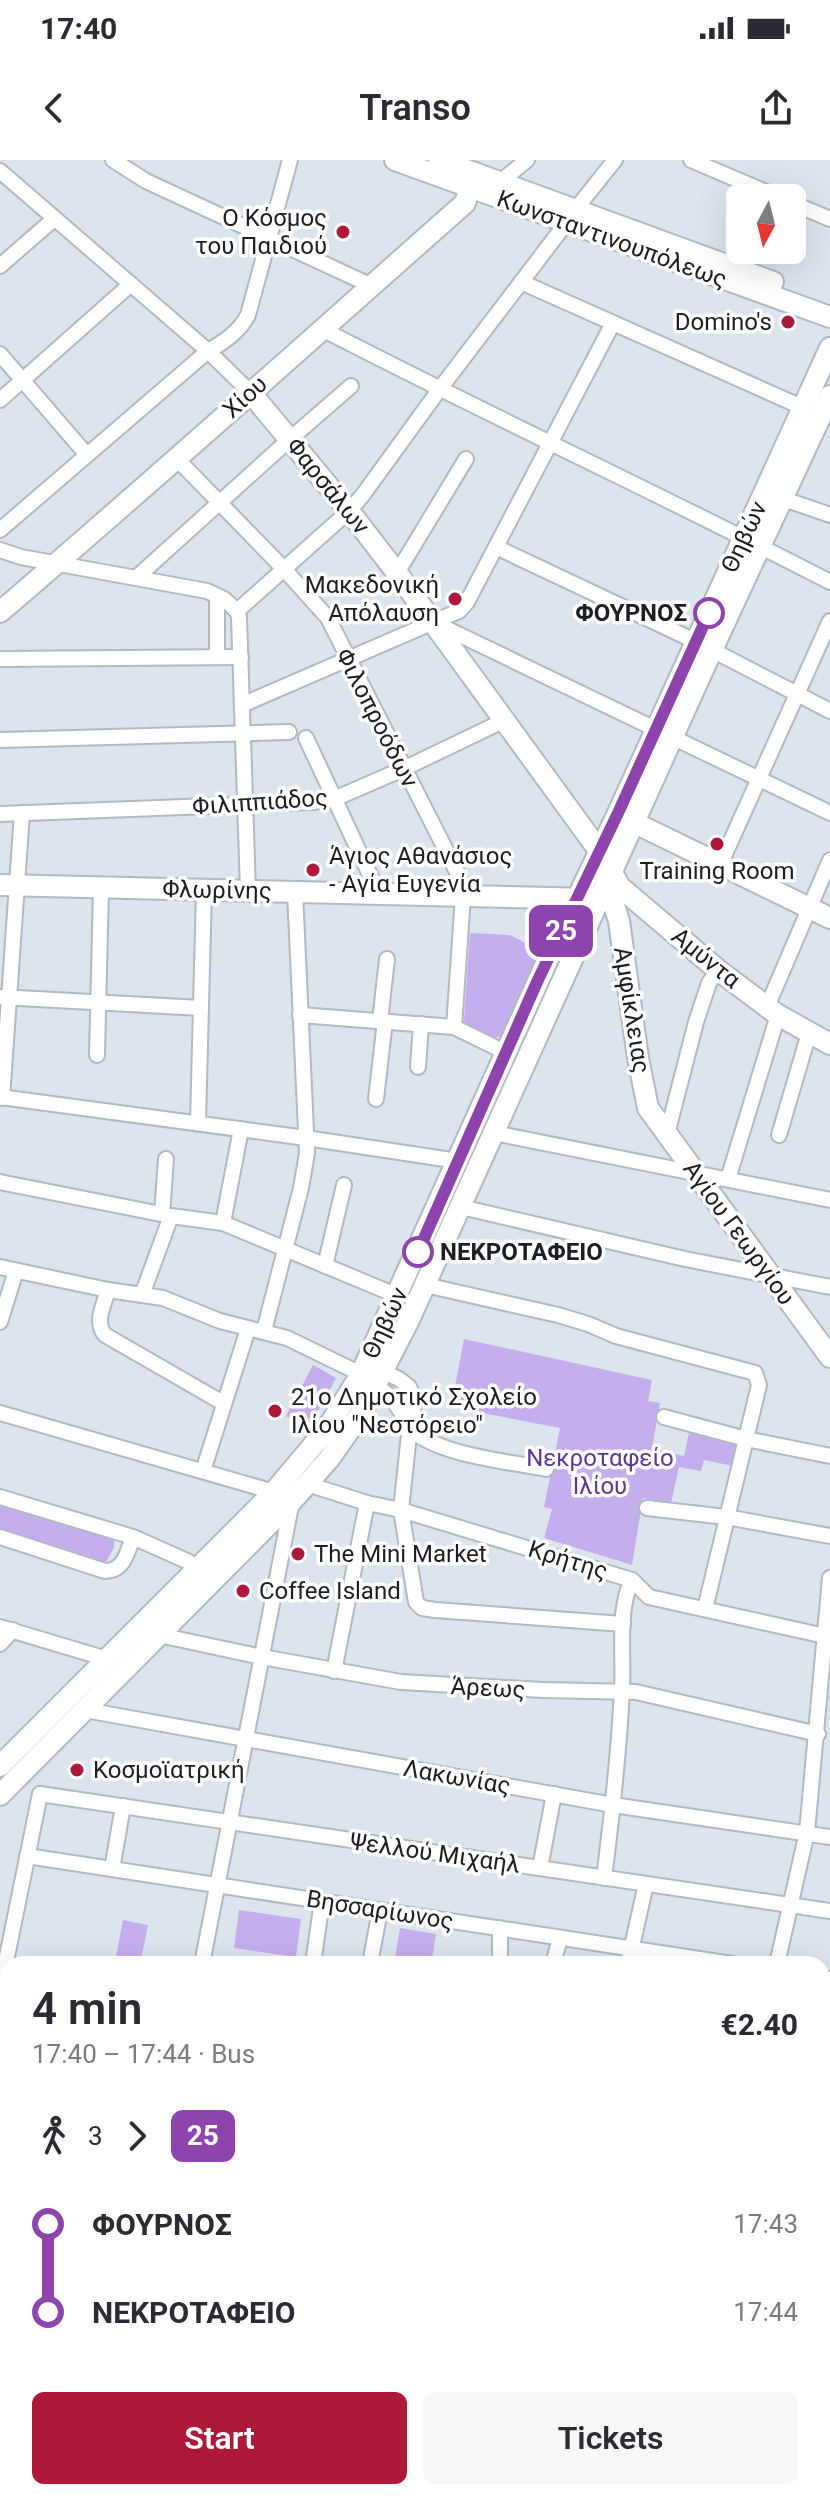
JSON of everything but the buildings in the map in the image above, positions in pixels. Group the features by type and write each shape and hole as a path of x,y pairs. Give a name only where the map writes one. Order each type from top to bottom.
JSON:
{"main road":[{"name":"Κωνσταντινουπόλεως","path":"395,160 475,174 500,182 571,216 830,303"},
{"name":"Κωνσταντινουπόλεως","path":"439,160 571,216 830,317"},
{"name":"Χίου","path":"0,612 465,203 475,174"},
{"name":"Θηβών","path":"752,542 781,498 821,409 830,348"},
{"name":"Φαρσάλων","path":"250,392 397,573 600,852"},
{"name":"Θηβών","path":"0,1766 197,1569 283,1496 307,1484 337,1447 425,1285 613,873 627,818 664,733 752,542 821,409"},
{"name":"Θηβών","path":"0,1795 159,1635 283,1496 327,1429 374,1378 398,1296 505,1052 600,852 627,818"},
{"path":"627,818 830,918"},
{"name":"Αμύντα","path":"600,852 620,887 718,970 773,1011 830,1044"},
{"name":"Φλωρίνης","path":"9,885 577,899"},
{"path":"577,899 599,899"},
{"name":"Αμφίκλειας","path":"599,899 613,902 617,910 648,1108"},
{"name":"Αγίου Γεωργίου","path":"648,1108 828,1352"}],"street":[{"path":"113,160 146,181 372,286"},
{"path":"0,530 243,324 290,160"},
{"path":"500,182 527,160"},
{"path":"237,611 349,511 615,160"},
{"path":"691,160 747,184"},
{"name":"Φαρσάλων","path":"0,171 208,351 250,392"},
{"path":"806,209 830,219"},
{"path":"0,266 54,219"},
{"path":"521,282 821,409"},
{"path":"0,400 131,284"},
{"path":"244,704 459,611 467,602 613,323"},
{"path":"322,329 439,390 830,582"},
{"path":"0,354 87,455"},
{"path":"137,577 351,386"},
{"name":"Φιλοπροόδων","path":"177,459 328,618 457,872 463,896 454,1027"},
{"path":"397,573 466,459"},
{"path":"781,498 830,515"},
{"path":"496,547 704,646 830,711"},
{"path":"0,550 56,564 207,591 224,599 237,611 244,704 248,891"},
{"path":"217,596 217,657"},
{"path":"720,865 830,621"},
{"path":"433,622 830,813"},
{"path":"0,659 241,657"},
{"name":"Φιλιππιάδος","path":"0,814 334,799 503,721"},
{"path":"0,740 289,732"},
{"path":"306,738 379,894"},
{"path":"22,813 9,885 1,1097 458,1161"},
{"path":"728,1179 773,1011 809,908 830,860"},
{"path":"97,1055 101,887"},
{"path":"198,1123 204,889"},
{"path":"264,1331 305,1168 295,892"},
{"path":"376,1099 387,959"},
{"path":"667,1134 696,1022 709,983 718,970"},
{"path":"5,998 201,1008"},
{"path":"300,1015 454,1027 505,1052"},
{"path":"418,1067 421,1024"},
{"path":"779,1135 809,1033"},
{"path":"223,1223 241,1129"},
{"path":"494,1133 829,1197"},
{"path":"142,1295 166,1215 166,1159"},
{"path":"0,1182 166,1215 223,1223 398,1296"},
{"path":"325,1266 344,1185"},
{"path":"461,1207 685,1259 830,1287"},
{"path":"0,1267 108,1290 163,1298 220,1321 287,1338 374,1378 399,1379 414,1394 415,1400 401,1510 416,1602 422,1608 623,1624"},
{"path":"0,1322 16,1271"},
{"path":"425,1285 558,1315 616,1336 755,1373 759,1385 705,1609"},
{"path":"108,1290 99,1321 105,1335 223,1403"},
{"path":"203,1471 248,1329"},
{"path":"0,1413 283,1496 262,1657 204,1956"},
{"path":"664,1417 746,1439 830,1456"},
{"path":"411,1428 420,1437 463,1452 546,1469"},
{"name":"Κρήτης","path":"307,1484 632,1580 649,1597 825,1636"},
{"path":"0,1497 133,1537 189,1562 197,1569"},
{"path":"334,1671 367,1503"},
{"path":"647,1508 726,1517 830,1536"},
{"path":"0,1537 112,1571 121,1565 133,1537"},
{"path":"779,1956 807,1832 818,1734 825,1709 825,1636 830,1578"},
{"path":"604,1878 622,1691 626,1592 632,1580"},
{"path":"0,1644 6,1629 107,1659"},
{"name":"Άρεως","path":"159,1635 401,1682 636,1692 818,1734"},
{"name":"Λακωνίας","path":"85,1710 613,1805 830,1837"},
{"path":"7,1956 40,1794 31,1764"},
{"path":"813,1786 830,1789"},
{"name":"Ψελλού Μιχαήλ","path":"40,1794 830,1911"},
{"path":"540,1868 554,1794"},
{"path":"112,1869 123,1806"},
{"name":"Βησσαρίωνος","path":"27,1856 672,1956"},
{"path":"630,1956 646,1884"},
{"path":"314,1956 322,1901"},
{"path":"371,1956 380,1910"},
{"path":"500,1928 500,1956"},
{"path":"555,1956 560,1938"}],"green space":[{"path":"470,933 510,935 541,951 505,1034 500,1037 483,1035 464,1021"},
{"name":"Νεκροταφείο Ιλίου","path":"464,1339 652,1380 648,1401 660,1403 652,1448 684,1456 689,1433 739,1445 733,1466 704,1460 701,1471 679,1467 671,1503 643,1498 632,1565 544,1538 552,1509 544,1507 560,1428 451,1407"},
{"path":"313,1365 336,1378 309,1428 286,1416"},
{"path":"0,1504 114,1539 114,1548 106,1562 0,1529"},
{"path":"239,1910 301,1919 296,1956 234,1948"},
{"path":"123,1920 148,1925 142,1956 116,1956"},
{"path":"400,1928 436,1934 432,1956 395,1956"}],"bus line":[{"name":"25","path":"418,1252 505,1052 709,613"}],"place":[{"name":"Ο Κόσμος του Παιδιού","path":"343,232"},
{"name":"Domino's","path":"788,322"},
{"name":"Μακεδονική Απόλαυση","path":"455,599"},
{"name":"ΦΟΥΡΝΟΣ","path":"709,613"},
{"name":"Training Room","path":"717,844"},
{"name":"Άγιος Αθανάσιος - Αγία Ευγενία","path":"313,870"},
{"name":"ΝΕΚΡΟΤΑΦΕΙΟ","path":"418,1252"},
{"name":"21ο Δημοτικό Σχολείο Ιλίου \"Νεστόρειο\"","path":"275,1411"},
{"name":"The Mini Market","path":"298,1554"},
{"name":"Coffee Island","path":"243,1591"},
{"name":"Κοσμοϊατρική","path":"77,1770"}]}
